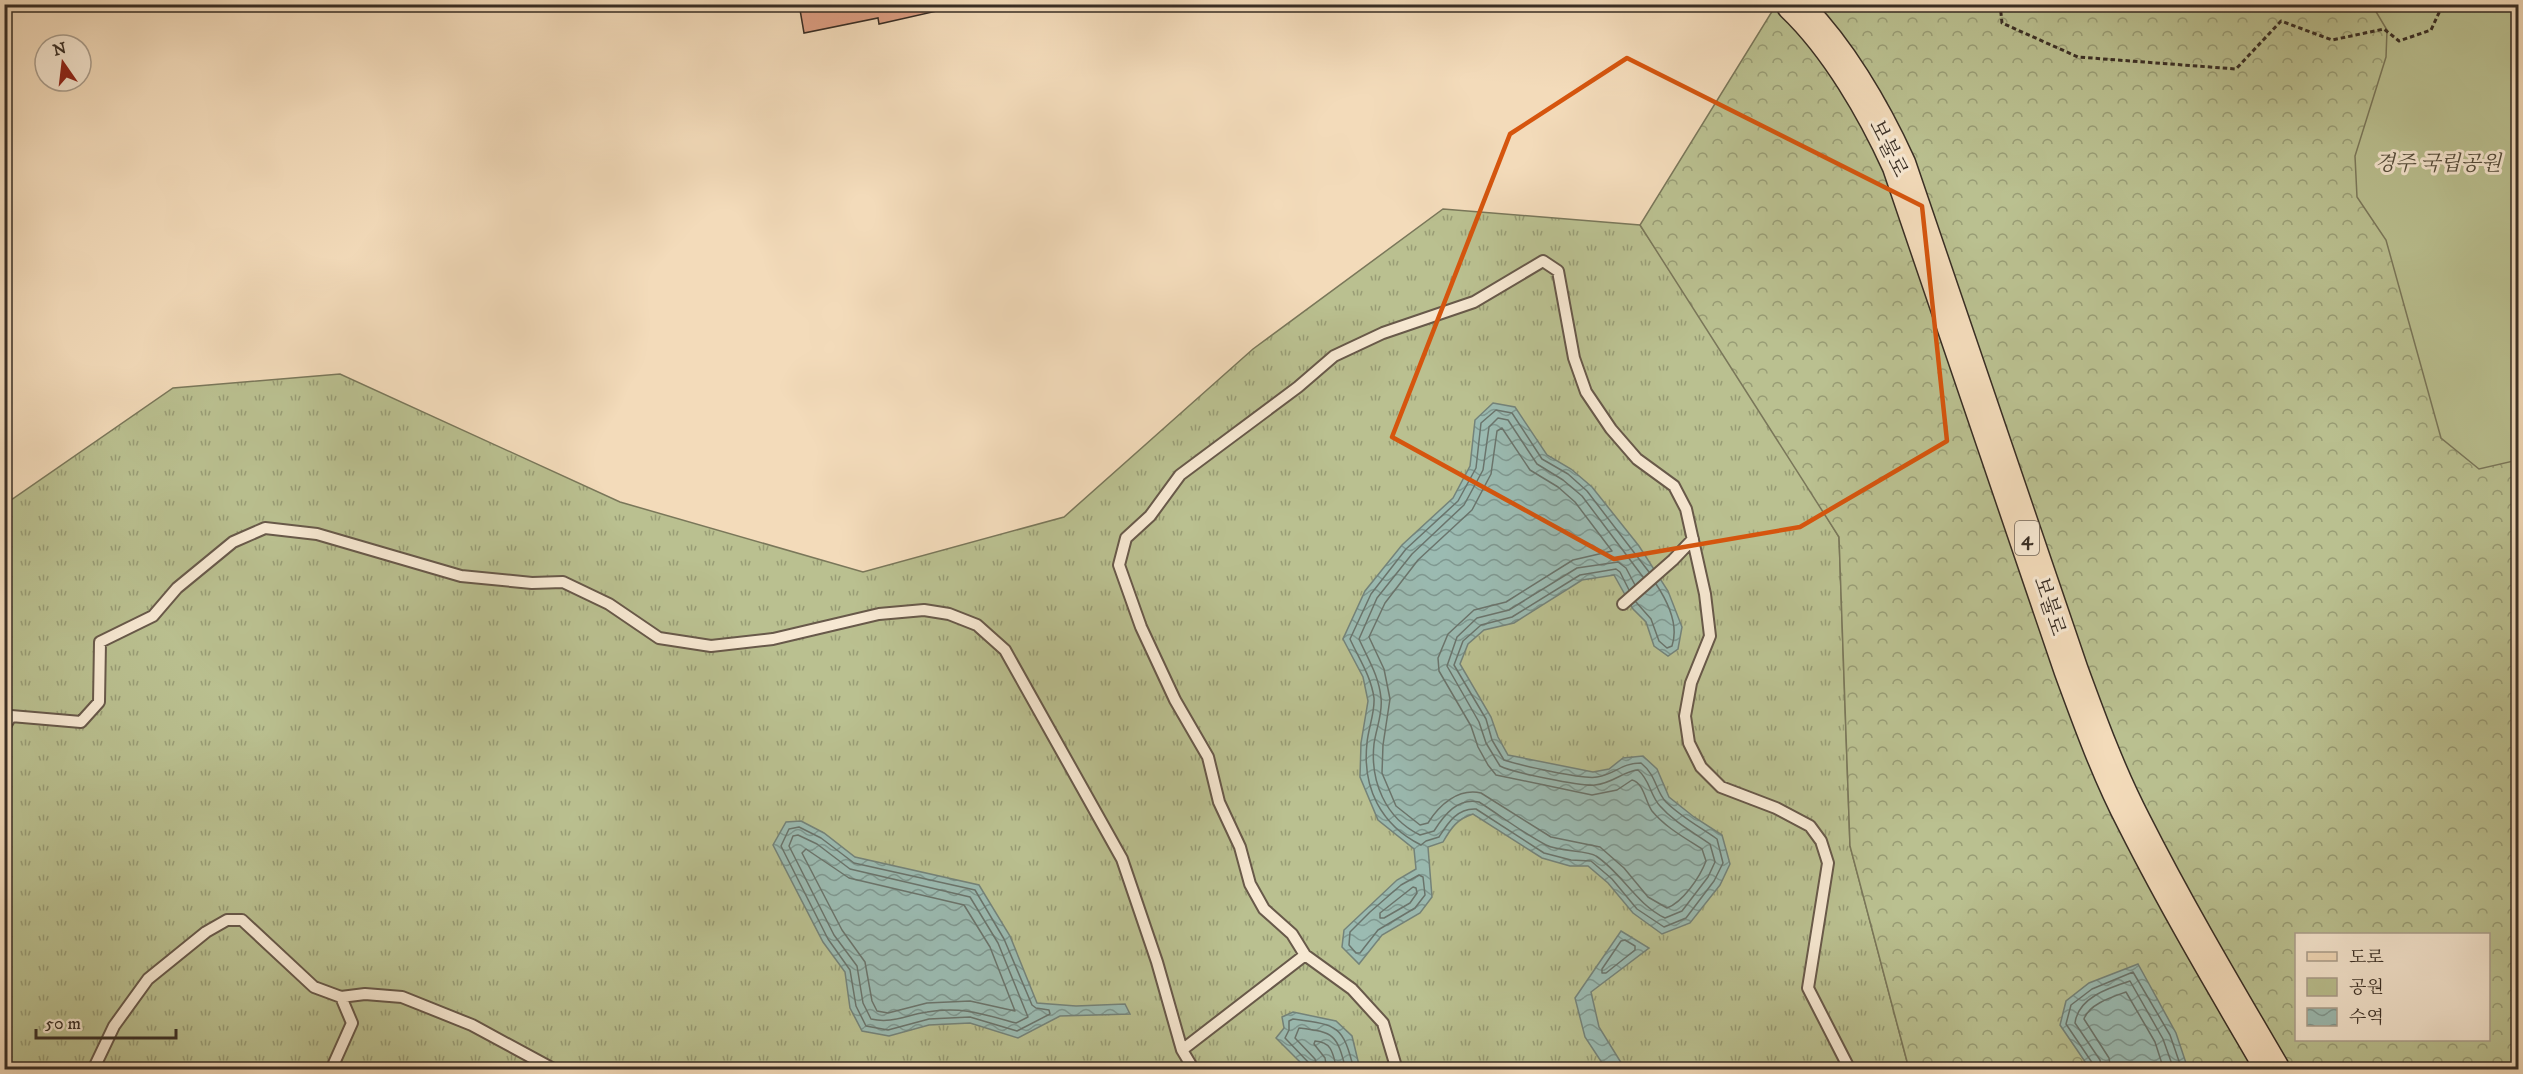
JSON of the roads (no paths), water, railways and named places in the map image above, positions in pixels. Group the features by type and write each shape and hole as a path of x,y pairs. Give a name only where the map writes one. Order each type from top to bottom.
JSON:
{"main road":[{"name":"보불로","path":"1793,4 1828,44 1885,133 1899,165 2071,670 2100,747 2133,821 2198,942 2273,1070"}],"lane":[{"path":"1398,1070 1383,1023 1352,989 1305,955 1292,934 1264,909 1250,884 1240,847 1219,802 1208,757 1175,700 1140,627 1119,565 1126,538 1150,516 1180,475 1298,387 1334,356 1383,333 1474,302 1543,261 1558,271 1574,358 1586,392 1611,429 1637,459 1674,486 1686,509 1705,594 1710,636 1690,682 1685,716 1689,743 1701,767 1721,787 1776,808 1810,826 1821,841 1828,863 1808,988 1850,1070"},
{"path":"4,728 11,716 81,722 99,702 100,642 153,616 177,588 233,542 265,528 317,534 461,576 532,583 563,582 609,604 658,638 711,646 773,639 879,614 924,610 949,614 976,625 1005,650 1122,858 1157,962 1182,1050 1194,1070"},
{"path":"1623,604 1693,539"},
{"path":"93,1070 114,1026 148,979 206,932 227,920 242,920 314,987 341,997 365,994 402,997 472,1025 555,1070"},
{"path":"1182,1050 1305,955"},
{"path":"331,1070 352,1023 341,997"}],"water":[{"path":"1493,403 1515,407 1547,455 1571,469 1592,487 1639,546 1668,591 1682,627 1678,649 1668,656 1654,646 1646,622 1633,609 1614,575 1582,580 1514,623 1484,630 1468,644 1460,664 1491,717 1508,755 1593,772 1609,769 1623,758 1643,756 1657,769 1669,797 1722,835 1730,864 1720,885 1690,923 1662,934 1633,913 1608,883 1588,866 1570,866 1542,858 1473,814 1455,825 1443,842 1428,847 1432,897 1420,913 1382,935 1359,964 1342,947 1344,930 1397,880 1416,869 1414,849 1378,820 1360,777 1361,743 1368,701 1363,677 1343,639 1365,591 1402,545 1453,498 1470,466 1475,420"},
{"path":"801,821 824,833 855,857 979,885 1010,936 1037,1003 1076,1006 1125,1004 1130,1014 1060,1016 1018,1038 970,1023 929,1025 889,1036 862,1031 850,1008 845,972 823,942 773,845 786,822"},
{"path":"1621,931 1649,948 1591,992 1599,1027 1625,1069 1606,1069 1585,1037 1575,998"},
{"path":"2138,964 2176,1033 2188,1069 2090,1069 2060,1025 2066,1001 2089,983"},
{"path":"1293,1012 1336,1021 1352,1036 1360,1069 1307,1069 1276,1038 1284,1028 1282,1017"}],"park label":[{"name":"경주 국립공원","path":"2438,163"}]}
